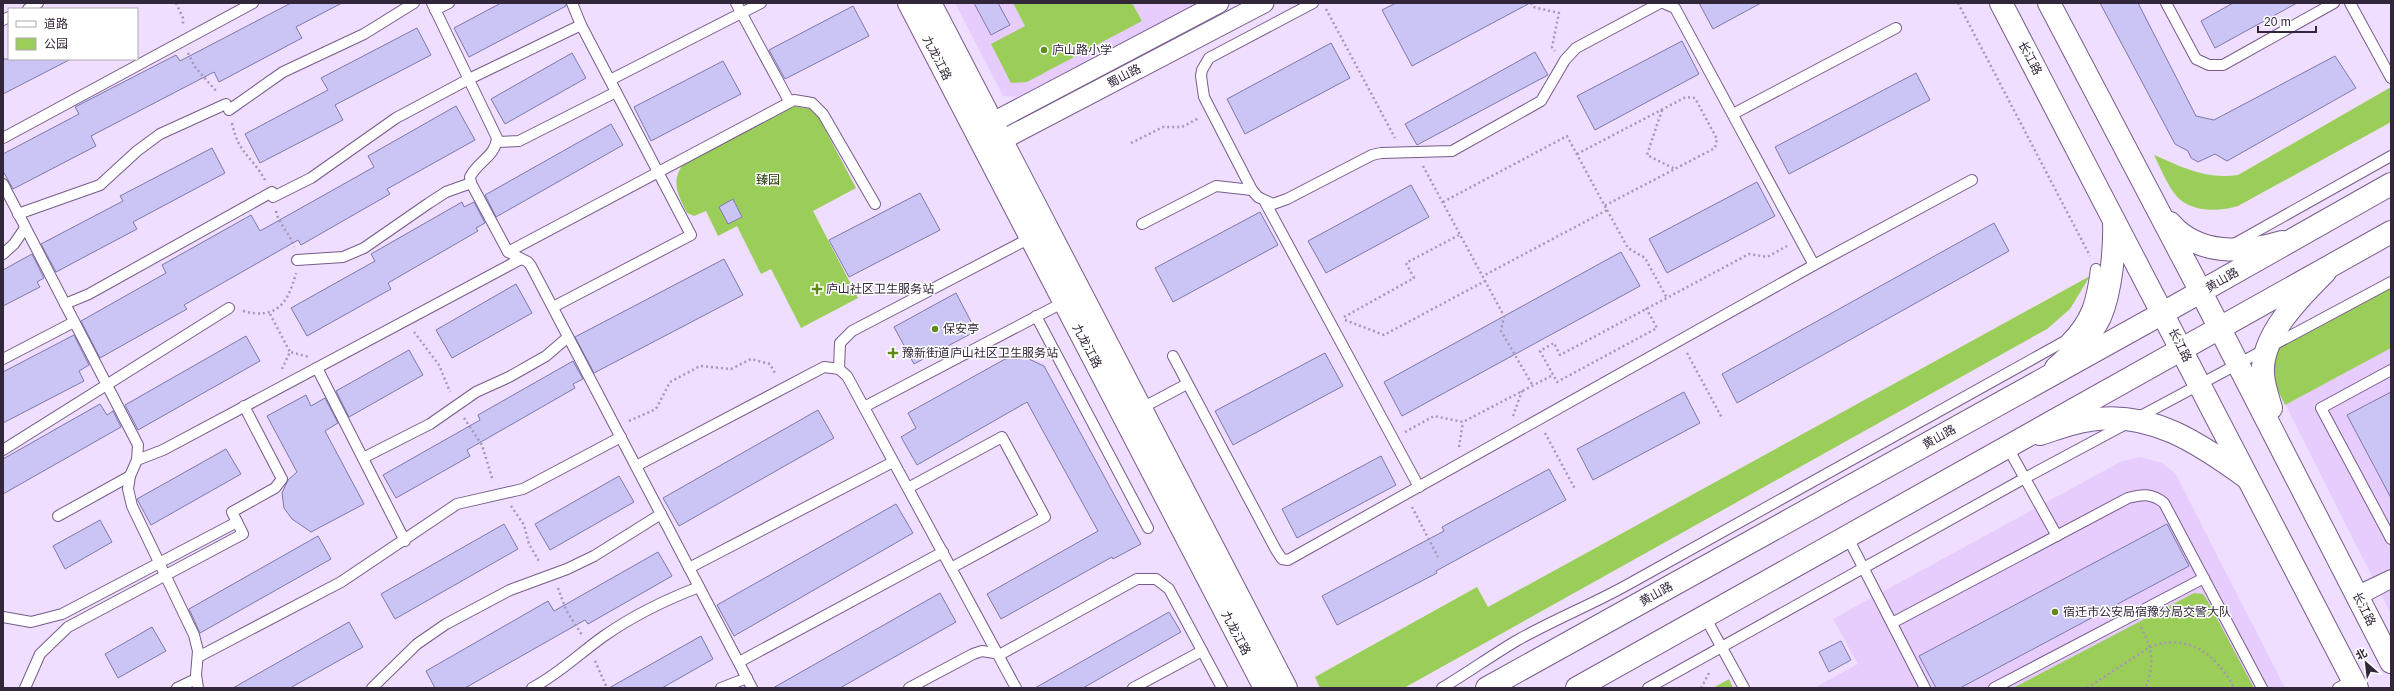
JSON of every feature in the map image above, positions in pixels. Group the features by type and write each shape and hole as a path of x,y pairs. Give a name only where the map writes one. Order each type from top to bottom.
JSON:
{"street":[{"name":"九龙江路","path":"909,3 988,136 1133,413 1286,688"},
{"name":"九龙江路","path":"930,3 988,136"},
{"name":"蜀山路","path":"988,136 1219,3"},
{"name":"蜀山路","path":"988,136 1264,3"},
{"name":"长江路","path":"2001,3 2248,478 2349,685"},
{"name":"长江路","path":"2049,3 2221,329 2391,662"},
{"name":"黄山路","path":"1486,688 2201,292 2391,184"},
{"path":"2158,209 2177,231 2190,240 2210,247 2225,249 2258,249 2297,238"},
{"path":"2045,378 2081,344 2099,318 2115,248 2114,218"},
{"path":"1577,688 2182,351 2391,232"},
{"path":"2279,442 2263,375 2264,360 2279,325 2295,302 2328,268"},
{"name":"九龙江路","path":"1133,413 1265,688"},
{"path":"2027,437 2089,420 2137,419 2181,434 2206,448 2248,478"}],"lane":[{"path":"3,138 185,39 241,11 252,3"},
{"path":"18,214 100,185 137,151 160,134 228,107 283,72 364,34 414,3"},
{"path":"449,3 433,6 494,129 497,142 492,153 473,172 470,177 471,183 508,252 514,257 522,258 531,266 752,688"},
{"path":"553,307 691,235 581,25 572,3"},
{"path":"736,3 789,101"},
{"path":"610,80 761,3"},
{"path":"1313,3 1210,58 1202,70 1201,76 1204,96 1252,190 1265,202 1418,487"},
{"path":"1265,202 1279,203 1372,155 1402,152 1452,151 1541,102 1565,60 1576,48 1662,3 1675,8 1814,265"},
{"path":"2166,3 2196,59 2216,66 2222,65 2334,3"},
{"path":"2350,3 2391,78"},
{"path":"65,304 89,294 272,195 311,178 396,118 469,79 581,25"},
{"path":"1733,114 1896,28"},
{"path":"497,142 519,141 616,92"},
{"path":"508,252 789,101 803,100 812,103 823,114 875,204"},
{"path":"2225,249 2391,156"},
{"path":"1173,356 1282,559 1288,560 1814,265 1972,180"},
{"path":"297,260 343,257 364,248 446,192 471,183"},
{"path":"3,184 138,445 137,460 130,476 128,489 132,506 161,562 164,576 194,635 198,657 197,683 177,688"},
{"path":"1142,224 1216,186 1252,190"},
{"path":"3,254 14,244 25,228"},
{"path":"839,369 840,343 852,331 1039,233"},
{"path":"137,460 163,450 522,258"},
{"path":"1442,688 1516,641 1579,607 1621,588 2065,341 2078,328 2086,314 2092,297 2096,269"},
{"path":"1648,688 2025,478 2391,282"},
{"path":"864,407 1072,297"},
{"path":"3,450 32,434 106,385 229,308"},
{"path":"1036,316 1148,528"},
{"path":"3,359 74,322"},
{"path":"363,458 430,424 476,392 509,377 540,360 568,337"},
{"path":"636,466 824,367 839,369 847,376 1016,688"},
{"path":"317,368 405,541"},
{"path":"2391,370 2321,408 2391,539"},
{"path":"1133,413 1187,384"},
{"path":"26,688 40,654 68,628 243,534 232,512 275,488 282,479 244,406"},
{"path":"198,657 341,582 405,541 429,521 456,504 523,489 621,437"},
{"path":"908,488 1002,437 1045,517 951,568"},
{"path":"2008,448 2057,536"},
{"path":"690,568 893,462"},
{"path":"58,516 130,476"},
{"path":"1892,623 2128,498 2147,494 2156,496 2164,503 2262,688"},
{"path":"372,688 417,644 446,624 510,590 567,569 594,556 661,514"},
{"path":"3,617 31,622 62,614 237,522"},
{"path":"1848,538 1925,688"},
{"path":"739,662 943,552"},
{"path":"2357,596 2391,575"},
{"path":"1994,688 2204,578"},
{"path":"909,688 973,654 982,651 998,654 1137,579 1156,579 1169,589 1222,688"},
{"path":"2357,596 2391,583"},
{"path":"532,688 545,681 605,636 647,609 699,587"},
{"path":"1705,617 1744,688"},
{"path":"1133,688 1202,651"},
{"path":"721,688 747,678"}],"path":[{"path":"176,3 183,18 186,50 195,67 228,107 238,146 259,169 272,195 279,222 293,242 297,260 293,286 286,297 270,314 257,315 229,308"},
{"path":"1323,3 1402,152"},
{"path":"1531,3 1533,7 1559,13 1552,47 1565,60"},
{"path":"1958,3 2096,269"},
{"path":"1576,154 1686,97 1695,98 1717,139 1715,148 1604,206"},
{"path":"1662,109 1647,155 1675,170"},
{"path":"1131,143 1163,127 1182,127 1211,111"},
{"path":"1443,202 1567,136 1628,248 1645,258 1667,298"},
{"path":"1415,152 1461,234 1504,316 1501,330 1533,386"},
{"path":"1483,276 1606,210"},
{"path":"1461,234 1406,263 1414,278 1341,318 1384,335 1485,281"},
{"path":"1646,308 1657,328 1557,382 1540,351 1554,343 1560,355 1646,308 1749,254 1767,257 1800,239"},
{"path":"270,314 290,352"},
{"path":"1681,340 1722,418"},
{"path":"616,427 656,408 670,382 700,366 731,369 751,359 770,364 784,388"},
{"path":"1392,438 1434,416 1463,422 1553,375"},
{"path":"1512,419 1522,391"},
{"path":"1538,420 1575,489"},
{"path":"1463,422 1459,447 1466,444"},
{"path":"1406,494 1438,557"},
{"path":"2134,614 2150,647 2151,674 2146,686"},
{"path":"2087,688 2150,647 2161,642 2185,643 2202,650 2218,662 2234,688"}],"shaded area":[{"name":"庐山路小学","path":"955,3 1197,3 1019,97 1003,96"},
{"path":"2391,287 2391,614 2274,382"},
{"path":"2141,457 2162,463 2175,473 2285,688 1814,688 1858,664 1833,619 2122,461"}],"green space":[{"path":"1013,3 1132,3 1142,21 1027,82 1011,83 991,44 1025,26"},
{"path":"2391,87 2391,122 2238,206 2213,210 2195,207 2180,200 2171,189 2154,155 2184,168 2205,174 2215,176 2238,175"},
{"name":"臻园","path":"792,106 812,109 818,116 856,188 813,211 858,298 801,328 771,269 761,274 737,226 718,236 706,211 694,216 687,213 678,194 676,182 677,176 684,163"},
{"path":"2090,276 2070,309 2047,329 1404,688 1320,688 1315,677 1477,587 1488,607"},
{"path":"2391,287 2391,348 2285,405 2274,382 2274,351"},
{"path":"2194,593 2203,594 2207,600 2254,688 2013,688"},
{"path":"1729,679 1733,688 1713,688"}],"building":[{"path":"291,3 342,3 296,27 302,38 219,82 214,72 91,136 96,146 13,189 3,171 3,154 79,114 75,107 176,55 180,61"},
{"path":"501,3 566,3 566,6 469,57 454,28"},
{"path":"974,3 998,3 1010,25 991,35"},
{"path":"1396,3 1530,3 1412,66 1382,10"},
{"path":"1699,3 1761,3 1713,29"},
{"path":"2100,3 2138,3 2196,116 2214,120 2335,56 2356,88 2227,161 2215,154 2198,162 2191,158 2188,151 2175,144"},
{"path":"2233,3 2297,3 2215,48 2201,21"},
{"path":"853,6 869,36 785,79 769,50"},
{"path":"417,28 431,55 335,105 343,120 260,163 245,134 328,90 321,78"},
{"path":"1682,41 1699,74 1595,130 1577,96"},
{"path":"1331,43 1350,78 1245,134 1227,99"},
{"path":"1535,52 1548,75 1417,145 1405,124"},
{"path":"572,53 586,78 505,124 491,99"},
{"path":"3,59 69,60 3,94"},
{"path":"723,61 741,94 651,141 634,107"},
{"path":"1916,73 1930,100 1789,174 1775,147"},
{"path":"456,106 475,140 387,189 390,194 301,245 298,240 184,305 187,309 100,358 81,321 166,273 162,265 251,215 260,231 374,167 368,156"},
{"path":"611,124 623,145 496,217 485,195"},
{"path":"212,148 225,173 133,222 137,229 56,272 41,244 123,201 120,196"},
{"path":"1757,182 1775,216 1667,273 1649,239"},
{"path":"1411,185 1429,217 1326,273 1308,241"},
{"path":"920,193 940,230 849,277 829,240"},
{"path":"733,199 742,217 728,224 719,207"},
{"path":"462,202 464,207 474,202 485,223 476,228 478,231 388,283 391,289 307,336 291,308 375,261 371,254"},
{"path":"1260,212 1278,245 1173,302 1155,268"},
{"path":"1994,223 2009,251 1737,403 1722,374"},
{"path":"1621,252 1640,286 1402,416 1384,382"},
{"path":"32,254 44,278 37,282 40,287 3,306 3,270"},
{"path":"724,259 743,295 594,373 575,337"},
{"path":"516,284 532,313 452,358 436,330"},
{"name":"保安亭","path":"956,293 976,331 914,364 894,327"},
{"path":"74,335 89,365 79,371 84,381 3,423 3,372"},
{"path":"246,336 260,361 138,430 125,405"},
{"path":"409,350 423,375 349,417 336,391"},
{"path":"1016,353 1044,366 1141,544 1113,559 1112,557 1001,619 987,594 1098,531 1027,402 917,465 901,437 916,428 908,413"},
{"path":"1325,353 1343,386 1233,445 1215,411"},
{"path":"573,361 583,379 573,384 575,388 467,450 470,456 396,498 383,475 480,420 478,415"},
{"path":"1684,392 1700,423 1593,480 1577,449"},
{"path":"2391,392 2391,498 2347,415"},
{"path":"306,395 311,406 325,398 338,423 325,431 364,504 311,532 292,519 284,508 282,493 288,480 297,472 267,416"},
{"path":"100,404 107,415 113,411 121,427 3,494 3,459"},
{"path":"818,410 834,438 679,526 663,498"},
{"path":"226,449 241,474 151,525 137,499"},
{"path":"1381,456 1396,485 1297,538 1282,509"},
{"path":"1549,469 1566,500 1436,571 1437,573 1337,625 1322,596 1444,531 1442,527"},
{"path":"619,476 634,502 550,550 535,524"},
{"path":"896,504 913,533 734,636 717,605"},
{"path":"100,520 112,542 65,569 53,546"},
{"path":"504,524 518,549 395,619 381,594"},
{"path":"2167,524 2189,566 1960,688 1936,688 1919,656"},
{"path":"318,536 331,559 200,633 189,609"},
{"path":"658,552 672,576 588,624 585,620 465,688 435,688 426,671 548,601 554,611"},
{"path":"940,593 956,622 840,688 773,688"},
{"path":"1169,612 1181,632 1083,688 1035,688"},
{"path":"349,622 363,647 290,688 233,688"},
{"path":"152,627 166,651 118,678 105,654"},
{"path":"701,636 713,659 662,688 609,688"},
{"path":"1841,641 1851,660 1829,672 1819,652"}],"place":[{"name":"庐山路小学","path":"1044,50"},
{"name":"庐山社区卫生服务站","path":"817,289"},
{"name":"保安亭","path":"935,329"},
{"name":"豫新街道庐山社区卫生服务站","path":"893,353"},
{"name":"宿迁市公安局宿豫分局交警大队","path":"2055,612"}]}
